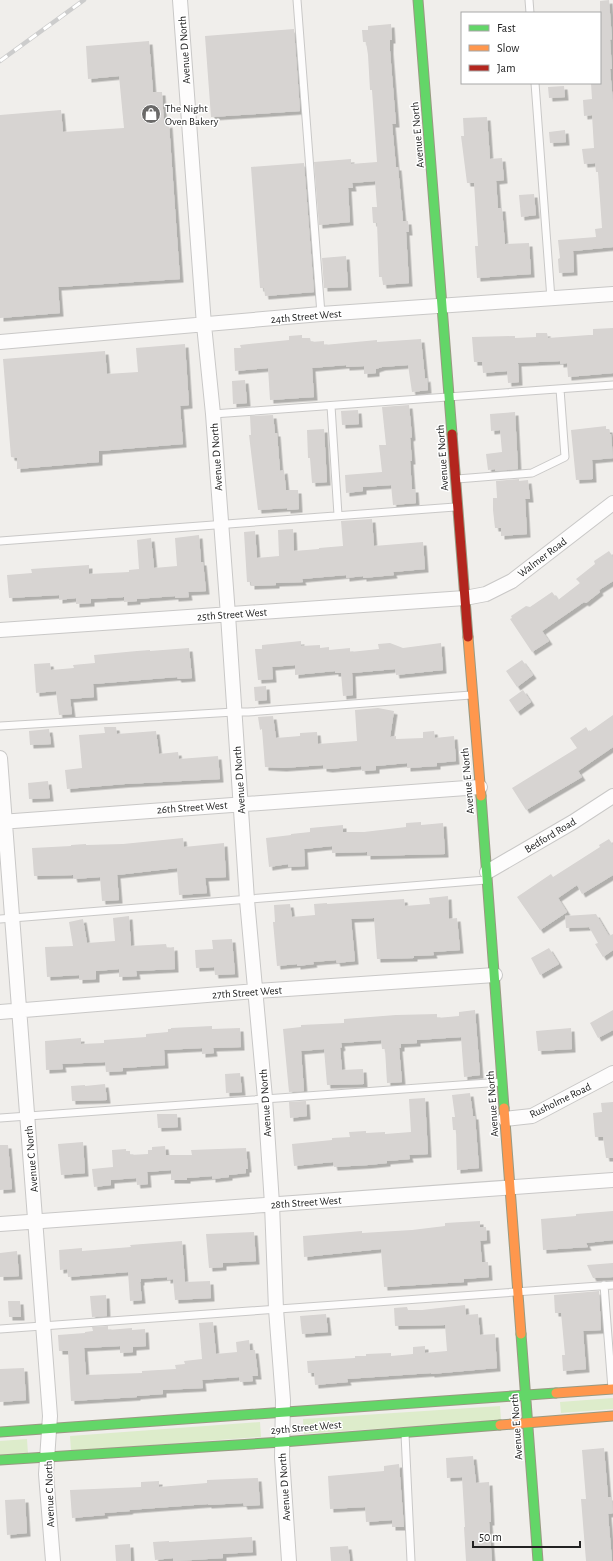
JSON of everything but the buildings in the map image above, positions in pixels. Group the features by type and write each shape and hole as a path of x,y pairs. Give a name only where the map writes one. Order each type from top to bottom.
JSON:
{"street":[{"name":"Avenue D North","path":"180,0 204,325 213,414 248,900 265,1098 272,1204 282,1413 282,1457 289,1561"},
{"name":"Avenue E North","path":"418,0 495,975 538,1561"},
{"name":"24th Street West","path":"0,342 321,314 443,307 613,294"},
{"name":"Walmer Road","path":"465,598 486,594 512,580 613,503"},
{"name":"25th Street West","path":"0,630 465,598"},
{"name":"Avenue C North","path":"0,758 6,919 19,1011 50,1416 46,1474 52,1561"},
{"name":"26th Street West","path":"2,822 480,787"},
{"name":"Bedford Road","path":"487,876 613,796"},
{"name":"27th Street West","path":"0,1012 256,991 495,975"},
{"name":"Rusholme Road","path":"505,1119 532,1116 613,1073"},
{"name":"28th Street West","path":"0,1224 613,1180"},
{"name":"29th Street West","path":"0,1432 612,1389"},
{"name":"29th Street West","path":"0,1460 282,1442 405,1431 613,1416"}],"lane":[{"path":"297,0 321,314"},
{"path":"529,0 530,12"},
{"path":"535,84 551,299"},
{"path":"213,414 613,385"},
{"path":"456,480 532,473 565,456 560,389"},
{"path":"332,406 338,515"},
{"path":"0,541 458,506"},
{"path":"0,726 248,712 472,695"},
{"path":"6,919 248,900 487,876"},
{"path":"0,1118 502,1082"},
{"path":"604,1285 612,1389"},
{"path":"0,1330 613,1285"},
{"path":"405,1431 411,1561"}],"green space":[{"path":"613,1398 613,1409 561,1413 560,1402"},
{"path":"500,1406 501,1420 304,1434 303,1419"},
{"path":"260,1422 261,1437 71,1451 70,1436"},
{"path":"27,1439 28,1454 0,1456 0,1441"}],"railway":[{"path":"0,61 84,0"}],"traffic: fast":[{"path":"418,0 452,434"},
{"path":"481,796 504,1108"},
{"path":"521,1334 538,1561"},
{"path":"0,1432 556,1393"},
{"path":"0,1460 282,1442 500,1425"}],"traffic: slow":[{"path":"468,637 481,796"},
{"path":"504,1108 521,1334"},
{"path":"556,1393 613,1389"},
{"path":"500,1425 613,1416"}],"traffic: jam":[{"path":"452,434 468,637"}],"place":[{"name":"The Night Oven Bakery","path":"151,114"}]}
